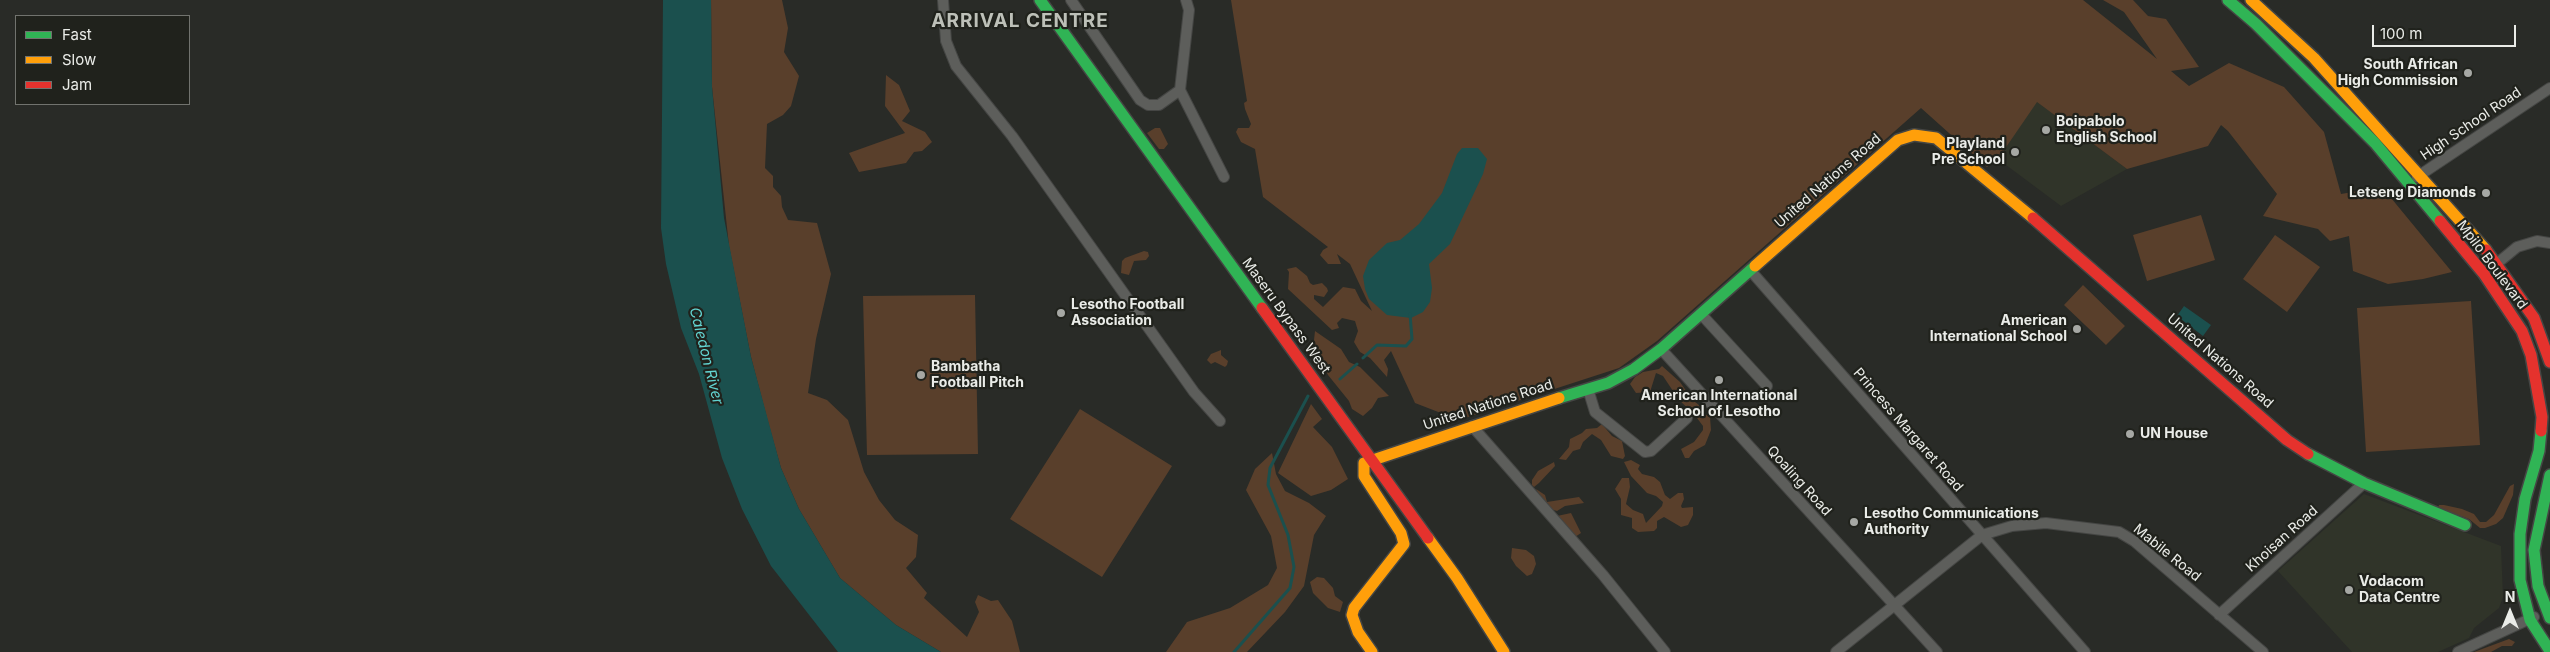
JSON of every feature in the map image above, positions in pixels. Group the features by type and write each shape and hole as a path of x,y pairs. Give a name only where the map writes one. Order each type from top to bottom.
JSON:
{"main road":[{"name":"Maseru Bypass West","path":"1040,0 1457,578 1504,652"},
{"name":"Mpilo Boulevard","path":"2228,0 2256,24 2375,143 2484,274 2522,332 2531,355 2546,417 2539,451 2525,498 2520,534 2520,580 2530,620 2550,651"},
{"name":"Mpilo Boulevard","path":"2251,0 2314,58 2497,263 2534,318 2550,362"},
{"name":"United Nations Road","path":"1370,459 1608,383 1634,369 1662,349 1898,140 1914,135 1936,138 1986,177 2288,440 2316,460 2364,483 2465,525"},
{"path":"1370,459 1364,463 1364,476 1402,533 1404,544 1400,552 1354,608 1352,615 1358,632 1372,652"},
{"path":"2548,614 2538,586 2534,550 2550,476"}],"street":[{"path":"943,0 946,41 956,66 1012,136 1098,254 1145,325 1183,377 1220,421"},
{"path":"1071,0 1140,100 1148,106 1159,104 1180,90"},
{"path":"1186,0 1189,10 1180,90 1224,177"},
{"path":"2256,24 2265,12 2268,0"},
{"name":"High School Road","path":"2408,183 2550,88"},
{"path":"2484,274 2517,247 2537,240 2550,243"},
{"name":"Princess Margaret Road","path":"1750,270 2085,652"},
{"path":"1701,314 1767,386"},
{"name":"Qoaling Road","path":"1662,349 1937,652"},
{"path":"1588,389 1595,412 1645,452 1651,451 1687,418"},
{"path":"1472,426 1603,575 1665,652"},
{"name":"Khoisan Road","path":"2219,615 2364,483"},
{"name":"Mabile Road","path":"1836,652 1982,534 2012,526 2046,523 2119,532 2162,562 2219,615 2264,652"},
{"path":"2458,652 2548,614"}],"shaded area":[{"path":"711,0 782,0 788,28 784,52 799,76 791,106 783,115 767,124 765,168 773,176 773,187 781,196 782,207 788,220 817,223 831,274 816,339 808,393 827,400 848,420 864,472 879,500 895,520 918,535 916,557 906,568 927,593 924,598 967,637 979,612 975,602 978,595 991,601 998,600 1012,621 1020,652 941,652 896,625 840,578 799,509 781,468 768,422 751,357 729,246 712,87"},
{"path":"1231,0 2083,0 2157,59 2124,12 2103,0 2133,0 2148,16 2166,19 2199,67 2171,71 2189,86 2229,63 2284,87 2324,132 2341,194 2382,187 2452,272 2423,279 2388,284 2353,271 2349,236 2330,241 2318,229 2263,216 2277,194 2228,131 2221,125 2208,146 2127,169 2037,102 1998,159 1987,167 1921,108 1657,341 1619,368 1459,420 1415,403 1391,351 1384,360 1388,369 1387,377 1370,358 1360,352 1354,342 1358,331 1355,321 1342,318 1337,323 1339,328 1332,330 1288,289 1289,272 1287,269 1296,267 1307,276 1310,283 1313,285 1322,283 1327,288 1328,291 1324,297 1314,295 1314,299 1323,307 1343,287 1355,289 1361,301 1372,311 1350,264 1337,254 1341,264 1328,264 1320,255 1328,247 1263,197 1255,149 1241,142 1236,132 1238,128 1249,128 1251,124 1244,103 1247,101"},
{"path":"886,75 899,85 910,111 902,121 925,132 932,142 922,151 914,152 906,163 859,172 849,153 905,133 885,106"},
{"name":"Boipabolo English School","path":"2036,101 2127,169 2061,206 1998,159"},
{"path":"1155,128 1160,128 1168,144 1164,149 1159,149 1147,133"},
{"path":"2201,215 2215,260 2147,281 2133,235"},
{"path":"2275,235 2320,267 2287,312 2243,279"},
{"path":"1144,251 1148,252 1149,256 1146,260 1134,261 1129,275 1121,273 1122,261 1125,258"},
{"path":"2083,285 2125,326 2106,345 2064,305"},
{"name":"Bambatha Football Pitch","path":"975,295 978,454 867,455 863,296"},
{"path":"2471,301 2480,445 2366,452 2357,308"},
{"path":"1315,331 1341,349 1349,362 1360,367 1389,396 1378,398 1372,408 1363,416 1352,409 1349,401 1328,375 1320,359 1314,340"},
{"path":"1221,350 1221,355 1228,361 1225,367 1215,362 1211,364 1207,360 1211,354"},
{"path":"1662,366 1680,382 1691,398 1702,408 1703,413 1710,417 1711,430 1705,445 1694,451 1689,458 1685,458 1681,449 1694,442 1703,430 1703,426 1694,414 1679,400 1663,376 1656,373 1650,392 1636,393 1630,384 1635,377 1643,372 1659,369"},
{"path":"1311,404 1322,419 1313,427 1332,447 1348,479 1331,490 1311,496 1278,473"},
{"path":"1080,409 1172,466 1102,577 1010,519"},
{"path":"1602,424 1612,436 1622,441 1625,456 1623,459 1611,456 1601,440 1592,434 1583,442 1580,449 1573,451 1566,460 1559,459 1569,447 1570,439 1586,429 1597,428"},
{"path":"1272,453 1276,474 1285,491 1309,503 1326,516 1314,535 1304,586 1285,612 1247,652 1166,652 1187,622 1230,608 1268,585 1277,568 1271,536 1246,490 1255,469"},
{"path":"1631,460 1640,465 1638,469 1642,474 1654,477 1660,482 1665,495 1670,499 1678,493 1683,493 1682,508 1693,507 1693,515 1688,525 1681,527 1664,517 1657,521 1657,528 1654,531 1638,532 1632,528 1632,518 1621,515 1621,499 1615,489 1622,478 1629,478 1630,487 1626,504 1633,510 1643,514 1646,523 1662,506 1663,502 1656,496 1647,493 1631,476 1624,462"},
{"path":"1554,462 1555,466 1534,487 1532,480 1538,471"},
{"path":"2514,484 2513,495 2503,518 2496,524 2485,528 2480,528 2469,519 2438,508 2439,505 2444,505 2462,509 2474,514 2480,522 2486,522 2494,515 2510,486"},
{"path":"1536,489 1545,495 1547,502 1579,497 1584,503 1565,506 1557,511 1547,508"},
{"path":"2364,494 2501,546 2503,597 2499,608 2474,628 2469,638 2438,652 2352,652 2278,571"},
{"path":"1571,513 1581,533 1575,537 1557,516"},
{"path":"1512,548 1526,550 1534,556 1536,564 1532,574 1527,576 1516,566 1511,558"},
{"path":"1317,577 1324,578 1333,588 1335,596 1343,602 1340,612 1328,608 1313,593 1310,582"},
{"path":"2509,639 2515,642 2512,646 2502,646 2491,652 2474,652"}],"water":[{"name":"Caledon River","path":"663,0 711,0 712,87 724,218 751,357 781,468 799,509 840,578 896,625 941,652 838,652 771,566 742,509 722,458 699,374 681,328 666,264 661,228"},
{"path":"1462,148 1478,148 1487,159 1483,174 1450,244 1429,264 1432,288 1430,302 1423,312 1411,318 1387,315 1369,299 1365,289 1363,276 1369,260 1387,243 1400,240 1419,224 1442,193 1457,154"},
{"path":"2184,306 2211,325 2203,336 2177,316"}],"waterway":[{"path":"1363,358 1377,345 1406,346 1412,339 1410,314"},
{"path":"1340,379 1357,364"},
{"path":"1234,652 1290,588 1294,567 1288,535 1268,485 1270,468 1308,396"}],"traffic: fast":[{"path":"1040,0 1262,308"},
{"path":"2228,0 2256,24 2375,143 2440,221"},
{"path":"1559,398 1608,383 1634,369 1661,349 1755,266"},
{"path":"2541,431 2539,451 2525,499 2520,534 2520,580 2530,620 2550,651"},
{"path":"2308,454 2364,483 2465,525"},
{"path":"2550,475 2534,550 2538,586 2550,618"}],"traffic: slow":[{"path":"2251,0 2314,58 2486,250"},
{"path":"1755,266 1898,140 1914,135 1936,138 2033,218"},
{"path":"1372,652 1358,632 1352,615 1354,608 1404,544 1401,533 1364,476 1364,463 1559,398"},
{"path":"1428,538 1457,578 1504,652"}],"traffic: jam":[{"path":"2033,218 2287,440 2308,454"},
{"path":"2440,221 2484,274 2522,331 2531,355 2542,417 2541,431"},
{"path":"2486,250 2534,318 2550,362"},
{"path":"1262,308 1428,538"}],"place":[{"name":"South African High Commission","path":"2468,73"},
{"name":"Boipabolo English School","path":"2046,130"},
{"name":"Playland Pre School","path":"2015,152"},
{"name":"Letseng Diamonds","path":"2486,193"},
{"name":"Lesotho Football Association","path":"1061,313"},
{"name":"American International School","path":"2077,329"},
{"name":"Bambatha Football Pitch","path":"921,375"},
{"name":"American International School of Lesotho","path":"1719,380"},
{"name":"UN House","path":"2130,434"},
{"name":"Lesotho Communications Authority","path":"1854,522"},
{"name":"Vodacom Data Centre","path":"2349,590"}],"district":[{"name":"ARRIVAL CENTRE","path":"1020,21"}]}
